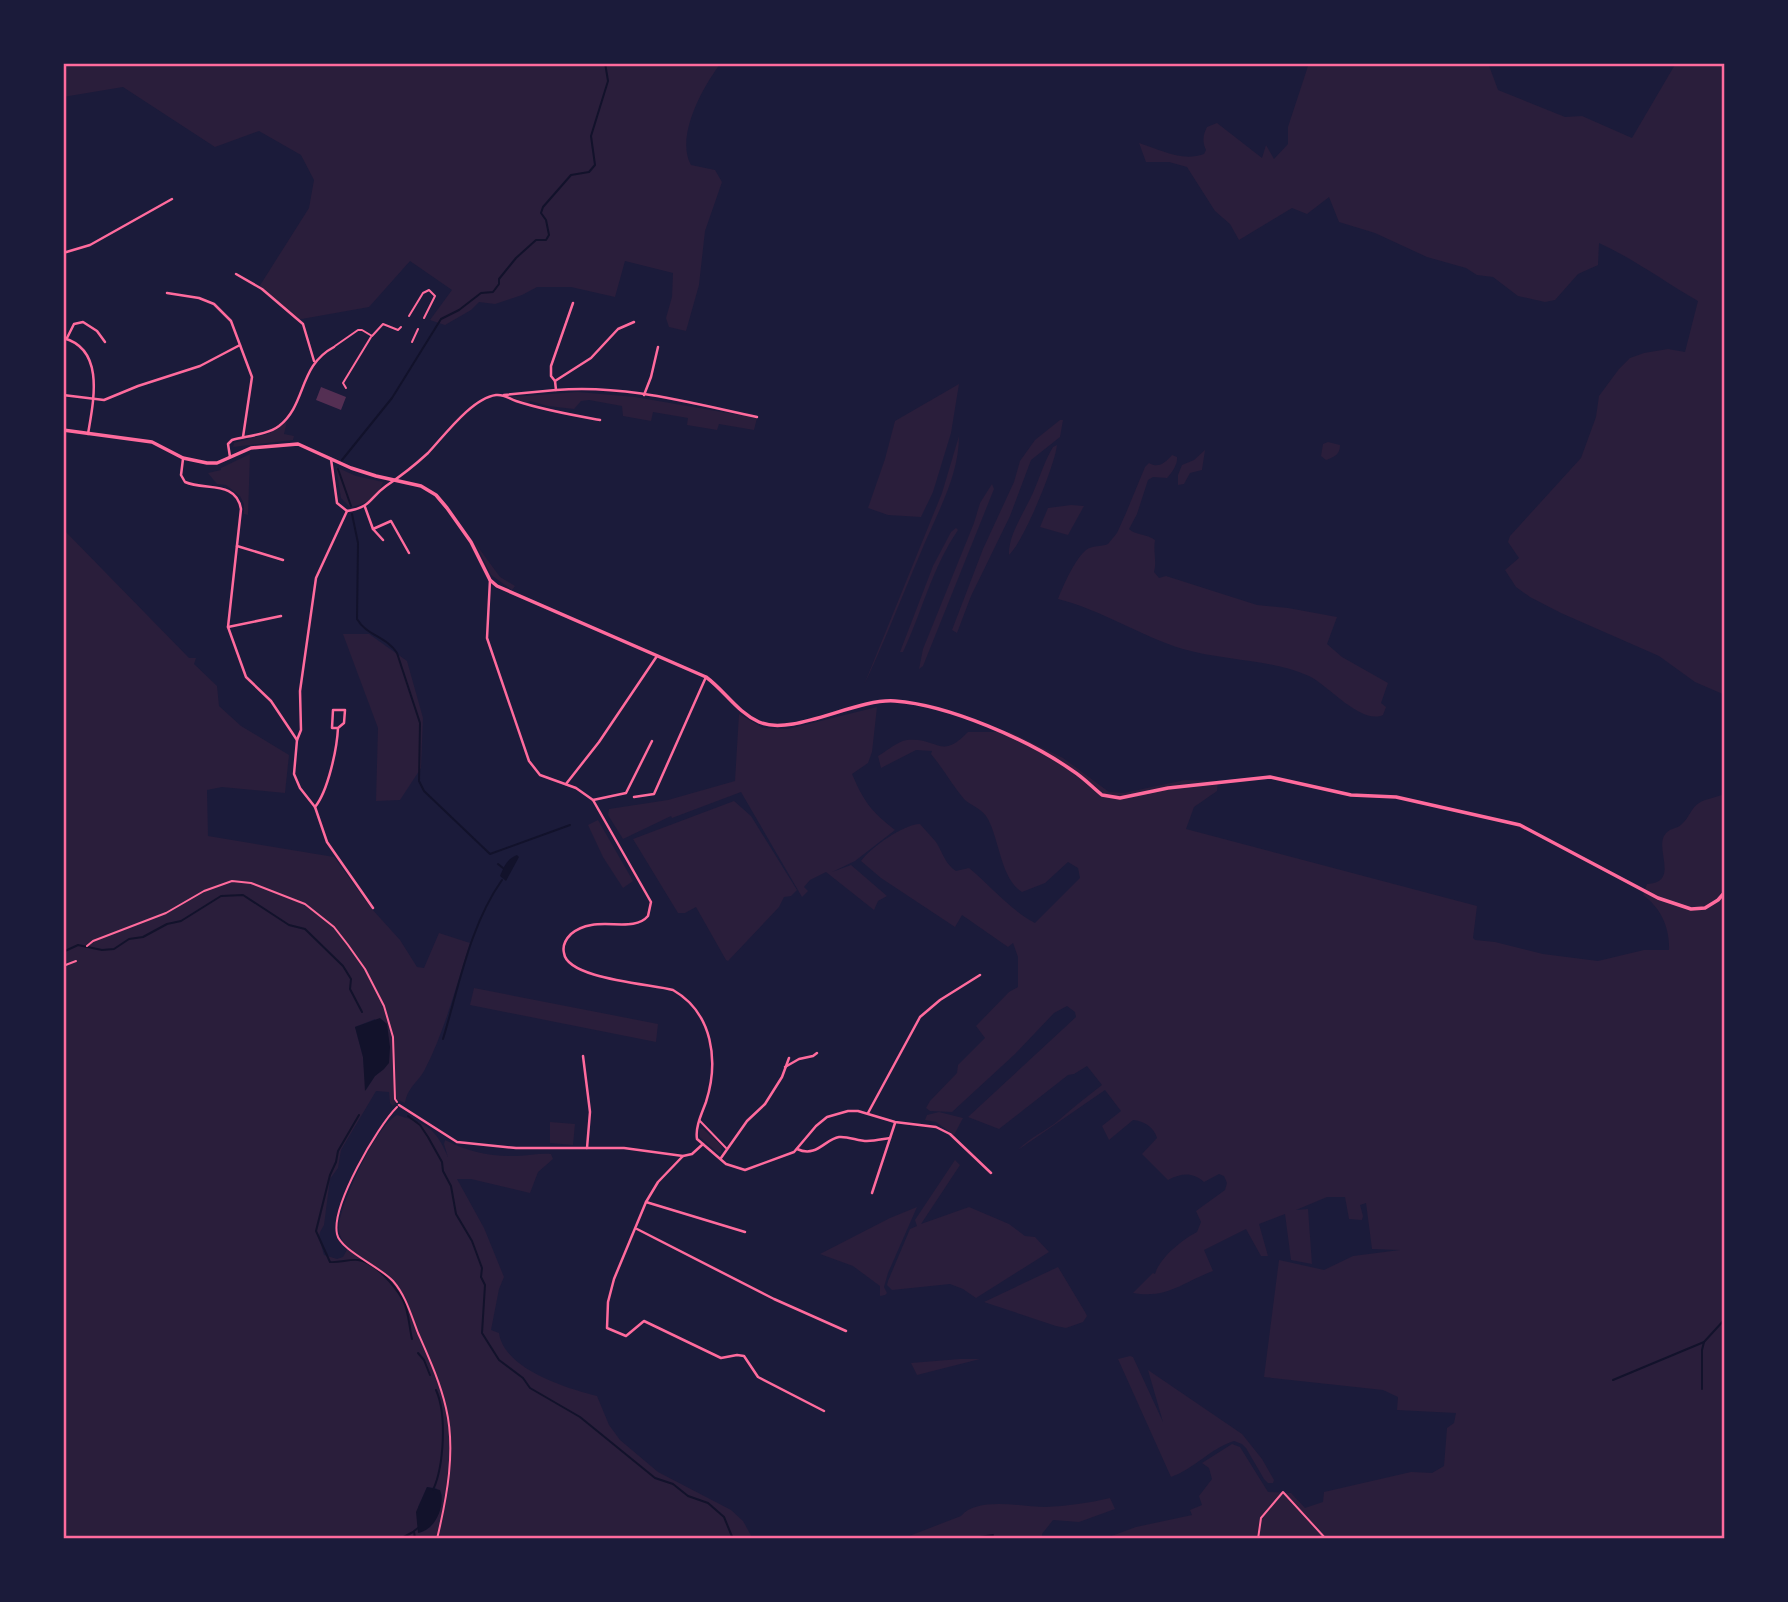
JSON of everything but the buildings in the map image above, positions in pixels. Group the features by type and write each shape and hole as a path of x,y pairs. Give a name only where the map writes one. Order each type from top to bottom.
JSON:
{"street":[{"path":"63,253 90,245 172,199"},
{"path":"236,274 262,289 303,324 314,361"},
{"path":"167,293 204,300 222,310 232,321 252,377 243,437"},
{"path":"179,300 180,295"},
{"path":"556,390 551,366 573,303"},
{"path":"88,434 94,376 90,361 79,348 65,338 74,324 83,322 97,331 105,342"},
{"path":"555,381 592,358 618,328 634,322"},
{"path":"63,395 104,400 200,366 240,345"},
{"path":"230,457 228,444 232,440 281,425 291,413 314,361 334,347"},
{"path":"644,395 659,347"},
{"path":"331,459 337,503 347,511 365,508 385,487 397,480 427,453 460,418 489,397 583,389 644,395 757,417"},
{"path":"504,395 543,409 600,420"},
{"path":"63,430 152,442 183,458 212,463 251,448 298,444 361,472 421,486 436,495 462,528 490,580 508,591 706,677 741,711 765,724 786,725 868,704 897,701 948,713 1009,736 1060,763 1102,795 1110,797 1120,798 1168,788 1270,777 1366,797 1396,797 1520,825 1658,898 1691,909 1706,908 1725,892"},
{"path":"183,458 181,475 185,482 222,488 237,498 241,509 228,627 246,677 271,701 297,740"},
{"path":"365,508 373,529 383,540"},
{"path":"347,511 318,570 300,691 301,730 297,740 294,774 297,783 315,807 327,842 373,908"},
{"path":"373,529 391,522 409,553"},
{"path":"237,546 283,560"},
{"path":"490,580 487,638 527,755 540,775 585,792 593,800 651,902 651,912 639,923 597,922 578,929 566,940 563,952 565,958 569,964 584,972 673,990 685,997 697,1010 707,1027 712,1063 709,1090 696,1135 703,1144 720,1159 745,1170 797,1149 827,1117 848,1111 868,1113 895,1122 931,1125 943,1130 991,1173"},
{"path":"228,627 281,616"},
{"path":"566,784 599,742 657,656"},
{"path":"634,797 654,794 706,677"},
{"path":"315,807 322,796 336,749 338,728 344,723 345,710 333,710 332,728 338,728"},
{"path":"593,800 626,793 652,741"},
{"path":"868,1113 920,1017 940,1000 979,975"},
{"path":"785,1068 799,1059 817,1053"},
{"path":"583,1056 590,1112 587,1147"},
{"path":"720,1159 747,1121 765,1104 789,1058"},
{"path":"399,1105 457,1142 516,1148 624,1148 683,1156 692,1154 703,1144"},
{"path":"872,1193 895,1122"},
{"path":"797,1149 806,1152 841,1137 868,1141 890,1138"},
{"path":"683,1156 658,1182 646,1202 637,1229 621,1260 608,1302 605,1325 608,1329 626,1336 644,1321 721,1358 744,1356 758,1377 824,1411"},
{"path":"646,1202 746,1232"},
{"path":"637,1229 774,1299 846,1331"}],"lane":[{"path":"409,316 423,293 429,290 435,296 424,318"},
{"path":"346,388 344,383 372,336 383,324 398,330 401,327"},
{"path":"412,342 418,329"},
{"path":"334,347 358,330 372,336"},
{"path":"700,1121 727,1149"}],"path":[{"path":"87,946 93,941 166,913 218,885 232,881 251,883 305,904 334,928 365,969 384,1006 393,1037 395,1099 399,1105 383,1124 348,1187 338,1218 337,1231 346,1249 381,1269 399,1289 439,1384 450,1427 451,1453 437,1539"},
{"path":"63,967 76,961"},
{"path":"1258,1539 1261,1518 1283,1492 1326,1539"}],"shaded area":[{"path":"63,63 721,63 699,98 686,140 691,165 715,170 722,182 705,231 699,285 686,331 669,327 666,318 672,297 673,273 625,261 615,297 571,287 537,287 495,304 479,302 471,310 445,325 430,320 452,290 410,261 369,307 296,320 259,287 309,208 314,180 301,155 259,131 215,147 123,87 63,97"},
{"path":"1309,63 1488,63 1498,90 1565,117 1582,116 1632,138 1676,63 1725,63 1725,695 1695,682 1659,656 1530,597 1516,587 1505,570 1519,558 1508,542 1510,536 1581,458 1596,417 1599,396 1630,358 1668,349 1685,352 1698,301 1599,243 1598,265 1578,274 1555,300 1545,302 1518,296 1493,277 1477,275 1466,268 1427,257 1375,233 1339,222 1329,197 1307,214 1292,208 1239,240 1230,224 1215,211 1187,167 1169,162 1146,162 1139,143 1179,156 1204,154 1207,127 1217,123 1262,158 1266,145 1274,159 1288,144 1288,127"},
{"path":"959,384 951,433 933,492 921,517 888,515 868,508 895,421"},
{"path":"578,392 635,397 757,418 754,430 719,424 717,430 687,425 688,418 653,412 651,421 623,416 622,406 589,400 581,401 574,409 530,401 527,403 511,397"},
{"path":"1063,420 1060,437 1031,460 1010,516 971,596 957,633 952,630 983,549 1014,482 1020,461 1035,440"},
{"path":"287,421 284,434 294,436 293,440 233,447 234,443 267,434"},
{"path":"959,436 955,466 946,496 864,685 942,493"},
{"path":"1328,442 1340,445 1340,448 1336,455 1326,460 1321,456 1323,444"},
{"path":"1057,445 1038,502 1023,535 1009,555 1015,530 1048,457"},
{"path":"1205,450 1202,470 1190,473 1184,484 1178,485 1182,465 1194,460"},
{"path":"250,454 248,515 244,514 244,504 240,496 226,485 217,484 208,473 221,470"},
{"path":"1172,455 1177,457 1177,463 1167,478 1153,477 1148,480 1129,529 1155,540 1154,572 1159,578 1166,576 1257,605 1337,617 1327,644 1342,657 1388,683 1381,703 1386,707 1383,715 1374,717 1355,709 1317,681 1294,670 1183,649 1058,599 1082,554 1091,547 1108,544 1117,533 1145,467 1149,463 1162,464"},
{"path":"336,467 356,476 383,482 378,492 370,499 350,507 341,498"},
{"path":"992,484 994,489 923,666 919,669 923,649 980,503"},
{"path":"1084,506 1068,535 1040,527 1048,508"},
{"path":"956,528 958,530 934,575 910,637 903,652 900,652 933,566 951,532"},
{"path":"63,529 189,658 196,658 194,664 217,686 219,706 241,726 289,755 285,793 222,787 207,790 208,836 334,857 371,908 400,940 417,967 424,968 439,933 470,943 438,1040 405,1103 398,1100 393,1106 389,1092 376,1091 341,1150 338,1168 330,1179 324,1225 319,1238 324,1255 337,1259 343,1257 348,1248 339,1228 347,1198 370,1148 397,1115 429,1128 439,1139 448,1157 445,1140 489,1155 551,1154 553,1159 538,1172 530,1193 471,1179 457,1179 484,1228 504,1277 491,1330 499,1333 503,1346 524,1367 569,1388 597,1396 609,1425 620,1440 658,1472 731,1510 743,1521 753,1539 63,1539","holes":["375,1019 384,1069 375,1076 366,1090 363,1057 355,1027","427,1487 436,1488 442,1495 441,1501 433,1523 419,1533 418,1507"]},
{"path":"475,543 500,577 515,586 512,590 491,575"},
{"path":"343,634 369,634 407,661 423,718 421,768 400,800 376,801 378,728"},
{"path":"877,707 872,752 868,763 852,774 869,805 895,830 855,861 832,872 851,865 887,896 878,901 874,910 826,872 810,880 804,887 808,891 802,897 741,792 672,818 671,816 623,839 608,815 609,809 668,800 735,781 739,714 763,728 788,729"},
{"path":"968,732 1010,732 1063,758 1109,792 1124,793 1185,780 1218,781 1217,791 1194,807 1186,829 1477,906 1473,938 1475,940 1543,954 1598,961 1644,950 1669,950 1663,919 1655,906 1643,895 1647,884 1662,878 1665,865 1662,850 1664,836 1682,824 1699,803 1725,793 1725,1539 1110,1539 1109,1537 1136,1527 1192,1515 1190,1510 1202,1505 1199,1496 1212,1479 1209,1468 1202,1463 1232,1444 1240,1447 1268,1492 1291,1493 1305,1508 1323,1502 1324,1492 1411,1472 1432,1473 1444,1466 1447,1428 1454,1423 1456,1413 1397,1410 1398,1397 1383,1390 1264,1377 1279,1260 1324,1270 1353,1256 1400,1250 1372,1249 1366,1203 1360,1205 1362,1220 1349,1219 1345,1197 1327,1197 1296,1210 1308,1209 1312,1264 1291,1260 1285,1214 1259,1224 1268,1256 1261,1256 1246,1229 1204,1250 1213,1271 1166,1292 1133,1293 1155,1274 1172,1250 1197,1232 1201,1222 1196,1211 1225,1190 1227,1183 1224,1176 1219,1174 1204,1182 1195,1176 1187,1175 1168,1180 1142,1154 1157,1138 1148,1125 1141,1122 1133,1120 1109,1140 1102,1126 1121,1111 1105,1090 1018,1150 1102,1085 1087,1066 1068,1075 999,1129 968,1117 1076,1017 1075,1012 1067,1006 1054,1013 1015,1054 952,1112 930,1111 926,1108 957,1073 958,1065 985,1038 976,1026 1009,992 1018,987 1018,957 1013,943 1008,947 962,915 955,927 881,878 861,861 888,838 905,828 920,824 936,842 952,868 956,871 969,868 1008,904 1035,923 1080,878 1078,868 1068,862 1045,883 1022,892 1005,869 988,819 983,812 964,799 931,754 932,751 916,750 881,768 878,756 900,742 918,740 945,746 959,741"},
{"path":"734,801 751,816 797,890 791,896 784,897 779,907 728,961 696,907 685,913 678,913 633,839"},
{"path":"598,820 633,881 623,888 603,857 588,825"},
{"path":"517,855 519,857 506,881 500,876 501,872 508,861"},
{"path":"474,988 658,1024 656,1042 470,1005"},
{"path":"380,1018 387,1024 389,1063 375,1076 365,1091 363,1057 355,1027"},
{"path":"939,1112 963,1118 954,1135 936,1122 925,1120 927,1115"},
{"path":"550,1122 575,1124 573,1145 550,1143"},
{"path":"702,1128 722,1146 721,1153 700,1137 699,1130"},
{"path":"955,1160 960,1165 921,1224 969,1207 1009,1224 1025,1236 1035,1237 1049,1252 976,1298 950,1284 892,1290 887,1285 888,1281 910,1229 917,1226 915,1220"},
{"path":"917,1207 888,1273 885,1295 880,1296 880,1286 853,1266 820,1254 890,1218"},
{"path":"1058,1267 1087,1316 1083,1322 1066,1328 1056,1326 984,1302"},
{"path":"1133,1357 1163,1422 1148,1370 1242,1434 1262,1459 1274,1480 1273,1483 1264,1479 1246,1448 1234,1441 1171,1477 1118,1359"},
{"path":"980,1359 917,1375 911,1363"},
{"path":"427,1487 440,1490 440,1510 434,1522 418,1533 416,1512"},
{"path":"1110,1498 1115,1509 1079,1522 1053,1520 1042,1534 1042,1539 893,1539 904,1538 961,1516 978,1506 1001,1504 1053,1507"}],"waterway":[{"path":"342,460 392,398 441,319 459,310 481,293 493,292 499,279 516,258 536,240 546,240 549,235 546,220 541,213 543,207 571,175 589,172 595,165 591,136 608,81 605,63"},
{"path":"338,469 351,506"},
{"path":"352,514 358,543 357,619 397,653 420,723 419,781 424,791 490,854 570,825"},
{"path":"498,864 503,868"},
{"path":"443,1039 473,936 502,880"},
{"path":"63,952 78,945 102,950 114,949 129,939 143,937 167,924 181,921 221,896 243,895 289,925 305,929 343,966 351,979 350,989 362,1012"},
{"path":"359,1115 338,1151 316,1231 330,1262 364,1262 378,1270 390,1282 405,1305 412,1339"},
{"path":"408,1116 420,1125 442,1162 443,1171 451,1186 456,1214 472,1241 485,1285 482,1333 499,1360 523,1378 530,1388 580,1417 655,1478 673,1484 688,1496 708,1503 724,1517 733,1539"},
{"path":"1613,1380 1704,1342 1725,1319"},
{"path":"1702,1389 1704,1342"},
{"path":"418,1353 430,1375"},
{"path":"433,1490 440,1468 443,1440 442,1412 436,1390"},
{"path":"415,1539 414,1531 418,1528"},
{"path":"400,1539 413,1532"},
{"path":"966,1539 993,1535"}]}
